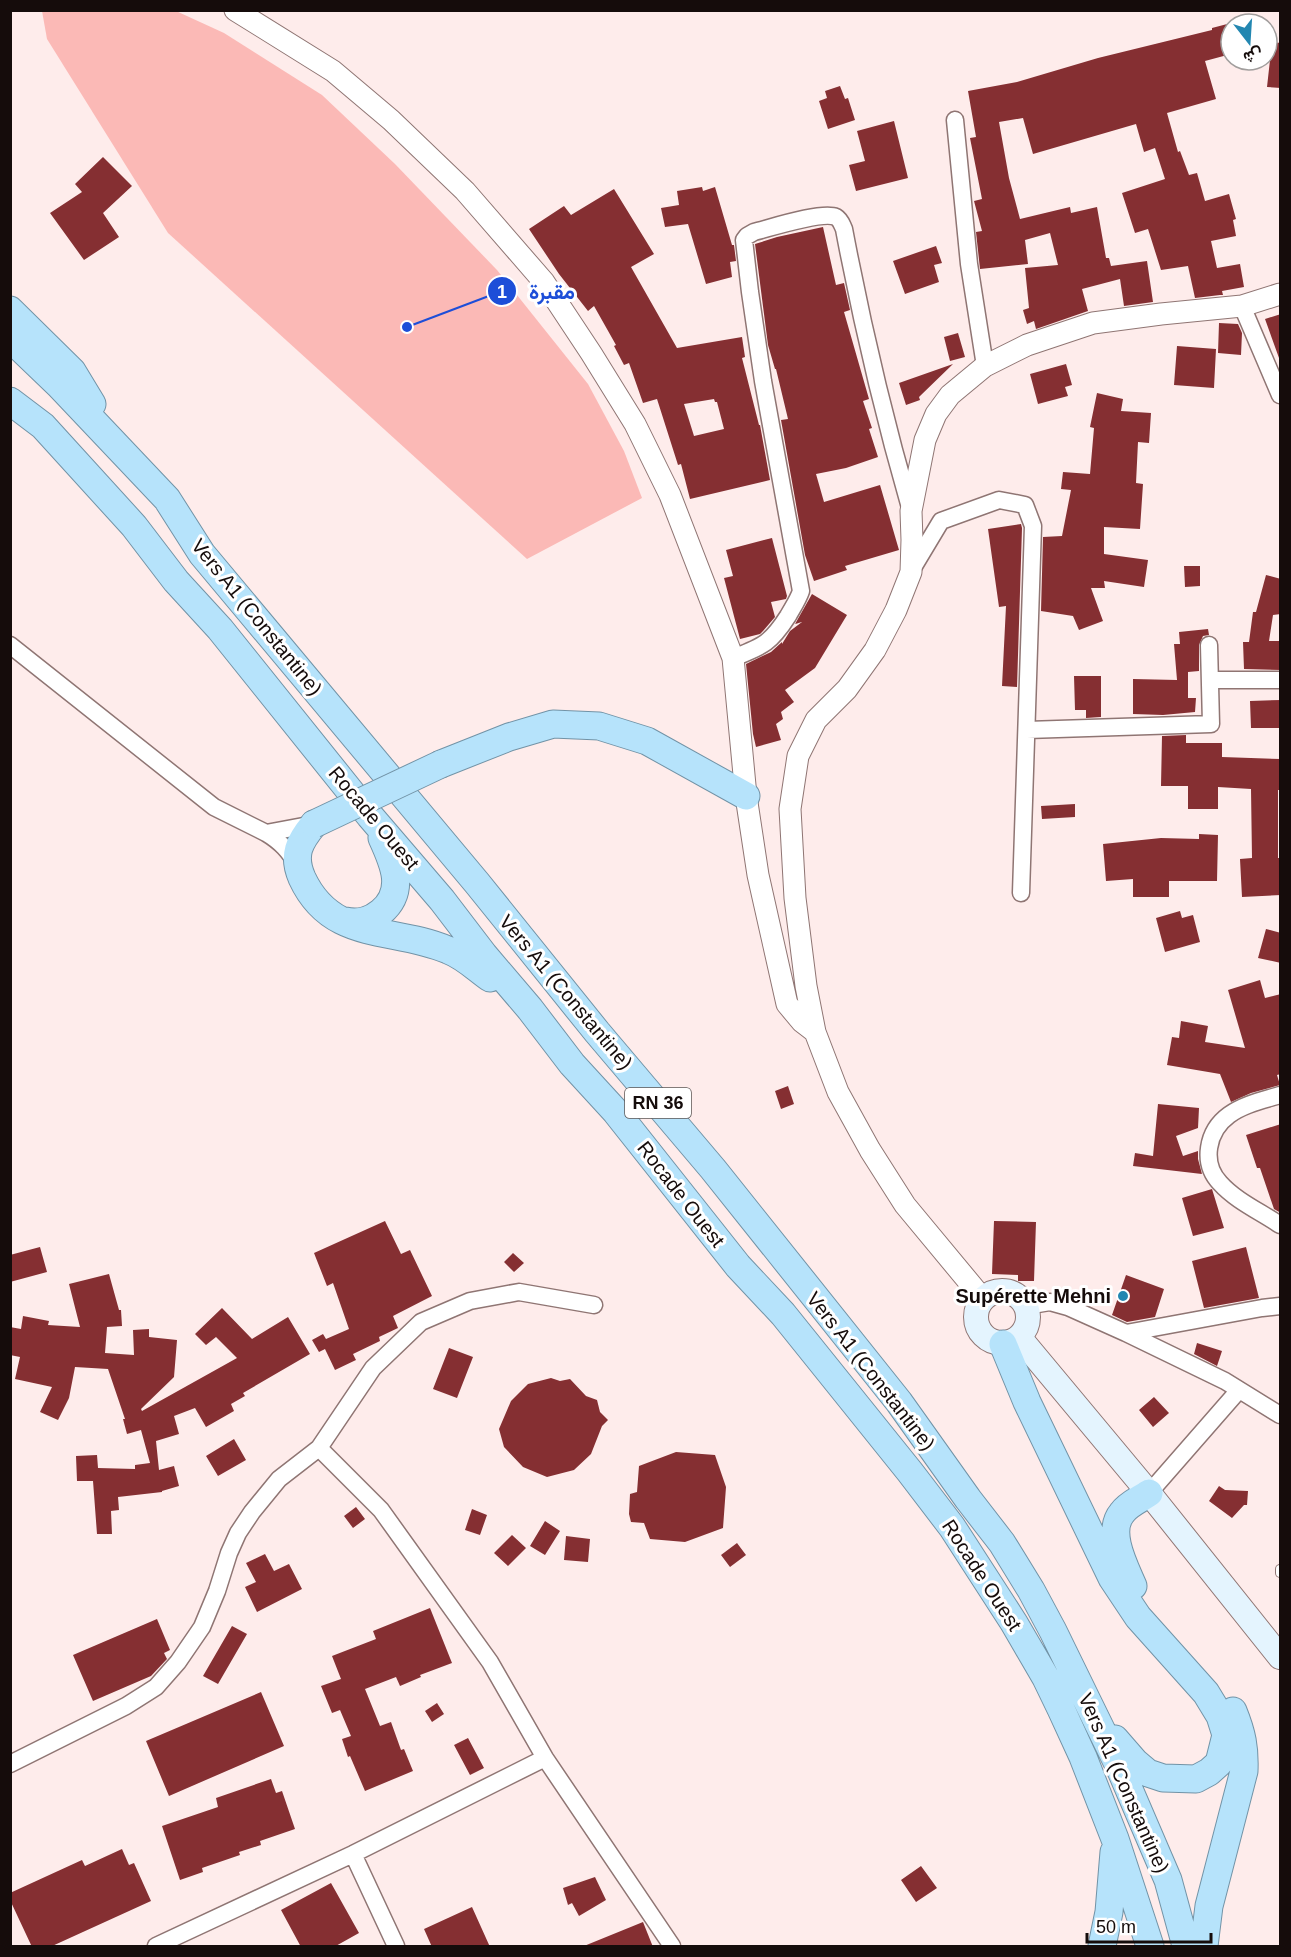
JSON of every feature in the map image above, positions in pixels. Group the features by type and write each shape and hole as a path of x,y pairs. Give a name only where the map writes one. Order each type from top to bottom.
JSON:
{"highway":[{"path":"10,310 72,371 122,450"},
{"name":"Vers A1 (Constantine)","path":"10,338 122,450 167,499 202,554 713,1169 899,1402 1002,1543 1031,1590 1119,1766 1168,1881 1186,1947"},
{"name":"Rocade Ouest","path":"10,401 43,426 134,525 176,581 220,629 370,816 442,900 572,1064 616,1112 738,1266 789,1322 952,1527 1004,1606 1046,1678 1083,1757 1115,1839 1149,1947"},
{"path":"530,1009 463,957 449,950 422,940 353,927 336,918 311,894 298,866 300,842 314,824 441,764 509,737 553,724 599,726 646,741 746,796"},
{"path":"336,918 348,922 362,922 376,917 390,904 396,886 393,863 370,816"},
{"path":"1011,1340 1027,1402 1112,1578 1138,1617 1194,1679 1220,1716 1226,1735 1219,1763 1196,1779 1163,1778 1148,1773 1119,1744 1088,1700"},
{"path":"1149,1493 1122,1512 1116,1526 1116,1539 1120,1552 1133,1584 1155,1623 1226,1699 1234,1712 1242,1734 1245,1754 1244,1771 1209,1906 1204,1947"},
{"path":"1112,1578 1144,1606"},
{"path":"1102,1947 1109,1912 1115,1839"}],"main road":[{"path":"998,1291 1006,1291 1021,1299 1026,1306 1028,1323 1025,1330 1011,1340 994,1342 980,1332 976,1324 976,1315 983,1299 998,1291"},
{"path":"1011,1340 1149,1493 1281,1657"}],"street":[{"path":"235,10 333,71 391,120 465,191 544,282 635,424 670,495 733,658 746,796 758,875 787,1004 802,1022 815,1032"},
{"path":"955,120 969,264 985,366"},
{"path":"733,658 760,647 774,637 798,601 801,591 763,381 744,240 747,236 754,232 810,217 834,216 840,220 844,229 859,308 889,434 911,511"},
{"path":"910,572 911,511 925,440 936,414 950,395 985,366 1028,345 1093,323 1242,306 1281,294"},
{"path":"1242,306 1281,395"},
{"path":"983,1299 905,1204 838,1092 815,1032 805,975 795,898 790,809 798,756 816,720 847,689 875,650 896,610 910,572 941,521 999,500 1025,505 1033,526 1021,894"},
{"path":"10,645 214,807 280,841 288,849 298,866"},
{"path":"1027,730 1211,724 1209,645"},
{"path":"1210,680 1281,680"},
{"path":"266,833 314,824"},
{"path":"1281,1095 1242,1108 1229,1115 1218,1125 1212,1137 1208,1161 1213,1174 1228,1191 1281,1225"},
{"path":"10,1764 126,1707 156,1687 178,1662 202,1627 229,1553 238,1533 252,1512 279,1479 319,1448 373,1368 421,1322 470,1301 519,1292 594,1305"},
{"path":"1026,1306 1042,1302 1059,1304 1126,1333 1239,1390 1281,1415"},
{"path":"1126,1333 1281,1306"},
{"path":"1149,1493 1239,1390"},
{"path":"319,1448 381,1510 490,1662 545,1758 672,1947"},
{"path":"156,1947 353,1854 545,1758"},
{"path":"353,1854 396,1947"}],"shaded area":[{"path":"42,11 176,11 224,33 322,95 395,164 497,270 588,384 624,451 642,498 527,559 168,233 47,39"}],"building":[{"path":"1219,26 1219,57 1205,61 1216,99 1167,113 1178,152 1180,151 1189,175 1197,173 1205,201 1229,194 1236,219 1233,220 1236,236 1211,241 1217,268 1240,264 1244,287 1222,291 1223,295 1195,298 1188,266 1161,270 1148,229 1135,233 1122,193 1165,179 1155,148 1144,152 1136,124 1033,154 1023,118 999,122 1009,178 1020,219 1070,207 1071,213 1097,207 1106,258 1109,258 1111,266 1147,261 1153,302 1124,306 1120,279 1082,289 1088,311 1036,329 1034,321 1027,324 1023,310 1029,308 1025,268 1058,265 1050,233 1025,240 1028,264 980,269 976,232 982,231 974,201 982,199 970,138 976,137 968,91 1017,82 1098,58 1212,30"},
{"path":"1279,43 1281,43 1281,88 1267,87 1269,72 1279,72"},
{"path":"840,86 845,99 848,98 855,120 828,129 819,101 827,98 825,91"},
{"path":"894,121 908,178 856,191 849,165 865,161 857,131"},
{"path":"103,157 132,186 103,213 119,237 84,260 50,213 82,192 75,184"},
{"path":"702,187 703,191 715,187 732,245 734,245 736,261 730,262 732,277 706,284 688,224 665,227 661,208 679,205 677,191"},
{"path":"614,189 654,254 631,267 677,348 742,337 745,357 742,358 760,425 770,480 690,499 681,464 678,465 657,399 643,403 629,363 624,365 614,346 616,345 594,306 588,311 559,274 529,229 564,206 571,215","holes":["714,399 717,402 724,429 694,436 684,404"]},
{"path":"823,227 836,285 844,283 850,310 844,312 869,399 863,401 878,457 846,468 816,474 824,502 880,485 899,550 845,566 847,570 814,581 805,555 781,420 788,419 768,345 755,244"},
{"path":"936,246 942,263 934,265 939,282 905,294 893,261"},
{"path":"1281,314 1281,358 1279,358 1265,319"},
{"path":"1219,323 1238,324 1242,333 1241,355 1218,353"},
{"path":"958,333 965,357 950,361 944,337"},
{"path":"1177,346 1216,349 1214,388 1174,385"},
{"path":"953,364 919,397 920,400 906,405 899,383"},
{"path":"1066,364 1072,385 1065,387 1068,396 1038,404 1030,374"},
{"path":"1097,393 1123,399 1121,411 1151,413 1149,443 1138,442 1136,483 1143,484 1140,529 1104,527 1104,554 1148,560 1144,587 1104,581 1105,588 1091,588 1103,621 1079,630 1073,616 1041,611 1043,537 1062,536 1071,490 1061,489 1063,472 1090,474 1094,428 1090,427"},
{"path":"1021,524 1017,687 1002,686 1006,606 999,607 988,529"},
{"path":"772,538 787,596 786,599 771,602 775,617 760,634 740,639 724,578 733,576 726,550"},
{"path":"1184,566 1200,566 1200,586 1185,587"},
{"path":"1266,575 1281,579 1281,614 1273,615 1269,641 1281,641 1281,670 1244,669 1243,642 1249,642 1253,612 1256,612"},
{"path":"812,594 847,615 815,668 785,690 794,702 781,712 783,719 776,724 781,740 756,747 746,664 771,652 782,642 782,644 790,631 802,622 795,624"},
{"path":"1208,629 1209,635 1203,636 1199,645 1199,671 1188,672 1188,698 1196,698 1195,712 1163,715 1133,714 1133,679 1177,680 1174,644 1180,644 1179,632"},
{"path":"1074,676 1101,676 1101,717 1086,718 1086,710 1075,710"},
{"path":"1281,700 1281,728 1251,728 1250,701"},
{"path":"1186,735 1186,743 1222,743 1222,757 1281,759 1281,790 1278,790 1278,858 1281,858 1281,895 1242,897 1240,859 1252,858 1251,789 1218,787 1218,809 1188,809 1188,786 1161,786 1162,736"},
{"path":"1075,804 1075,817 1042,819 1041,806"},
{"path":"1199,834 1218,835 1217,881 1169,881 1169,897 1133,897 1133,879 1106,881 1103,844 1161,838 1199,839"},
{"path":"1180,911 1182,918 1193,915 1200,942 1165,952 1156,918"},
{"path":"1266,929 1281,933 1281,963 1258,958"},
{"path":"1260,980 1265,998 1281,994 1281,1074 1277,1075 1280,1085 1251,1093 1231,1102 1220,1074 1167,1065 1172,1037 1179,1038 1181,1021 1208,1026 1205,1042 1245,1048 1228,990"},
{"path":"788,1086 794,1104 781,1109 775,1091"},
{"path":"1158,1104 1199,1108 1198,1128 1176,1136 1183,1156 1198,1151 1202,1174 1133,1166 1135,1153 1153,1156"},
{"path":"1281,1124 1281,1213 1274,1209 1246,1135"},
{"path":"1212,1189 1224,1228 1193,1236 1182,1198"},
{"path":"385,1221 401,1254 410,1250 432,1296 393,1316 398,1328 379,1337 380,1341 353,1354 356,1360 335,1370 325,1349 319,1352 312,1340 323,1334 326,1339 349,1329 333,1283 327,1286 314,1253"},
{"path":"994,1221 1036,1222 1034,1281 1018,1281 1018,1275 992,1274"},
{"path":"40,1247 47,1272 10,1282 10,1255"},
{"path":"1246,1247 1259,1298 1204,1308 1192,1261"},
{"path":"513,1253 524,1263 514,1272 504,1262"},
{"path":"109,1274 119,1310 121,1310 122,1326 107,1327 105,1353 134,1355 133,1330 149,1329 149,1337 177,1340 174,1377 141,1409 142,1411 237,1358 216,1337 206,1345 195,1334 222,1308 252,1339 288,1317 310,1354 243,1393 245,1396 231,1404 234,1411 206,1427 195,1408 174,1416 179,1434 156,1441 159,1470 174,1466 179,1486 162,1492 118,1497 119,1510 111,1511 112,1534 97,1534 93,1481 77,1481 76,1456 97,1455 98,1468 135,1469 135,1465 150,1463 141,1430 127,1434 123,1419 125,1419 108,1369 75,1367 69,1398 58,1420 40,1412 52,1387 15,1379 20,1357 10,1355 10,1327 21,1329 23,1316 49,1321 48,1325 80,1327 69,1284"},
{"path":"1126,1275 1164,1289 1155,1317 1127,1322 1112,1315"},
{"path":"1197,1343 1222,1351 1217,1366 1194,1354"},
{"path":"449,1348 473,1357 457,1398 433,1389"},
{"path":"551,1378 560,1381 570,1379 586,1396 597,1400 600,1412 608,1420 602,1426 591,1454 574,1470 547,1477 523,1467 504,1447 499,1429 511,1401 528,1384"},
{"path":"1154,1397 1169,1413 1153,1427 1139,1410"},
{"path":"234,1439 246,1460 218,1476 206,1456"},
{"path":"676,1452 715,1455 726,1487 723,1528 685,1542 650,1539 644,1523 631,1522 630,1494 637,1492 639,1466"},
{"path":"1219,1486 1225,1490 1248,1491 1247,1505 1244,1505 1232,1518 1209,1501"},
{"path":"356,1507 365,1519 353,1528 344,1516"},
{"path":"472,1509 487,1515 480,1535 465,1530"},
{"path":"545,1521 560,1531 545,1555 530,1546"},
{"path":"512,1535 526,1548 508,1566 494,1553"},
{"path":"566,1536 590,1539 588,1562 564,1560"},
{"path":"737,1543 746,1555 730,1567 721,1555"},
{"path":"265,1554 274,1571 289,1564 302,1589 257,1612 245,1587 256,1582 246,1563"},
{"path":"430,1608 452,1663 420,1675 421,1677 400,1686 396,1677 365,1689 380,1726 391,1722 401,1750 404,1749 413,1771 365,1791 342,1739 351,1736 340,1710 332,1713 321,1686 341,1679 332,1656 376,1639 373,1631"},
{"path":"157,1619 170,1650 164,1653 167,1659 151,1676 93,1701 73,1655"},
{"path":"232,1626 247,1634 218,1684 203,1676"},
{"path":"261,1692 284,1746 169,1796 146,1741"},
{"path":"437,1703 444,1714 432,1722 425,1711"},
{"path":"468,1738 484,1768 470,1775 454,1745"},
{"path":"271,1779 276,1793 282,1791 295,1829 260,1841 261,1845 239,1852 240,1855 202,1868 203,1872 180,1880 162,1826 218,1807 216,1798"},
{"path":"122,1849 129,1865 134,1863 151,1901 50,1947 32,1947 10,1900 10,1893 82,1860 85,1866"},
{"path":"921,1866 937,1888 916,1902 901,1880"},
{"path":"595,1877 606,1900 579,1916 572,1903 568,1905 563,1888"},
{"path":"331,1883 359,1933 334,1947 301,1947 281,1910"},
{"path":"472,1907 490,1947 432,1947 424,1929"},
{"path":"643,1922 653,1947 584,1947 584,1946"}],"place":[{"name":"مقبرة","path":"407,327"},
{"name":"Supérette Mehni","path":"1123,1296"}]}
